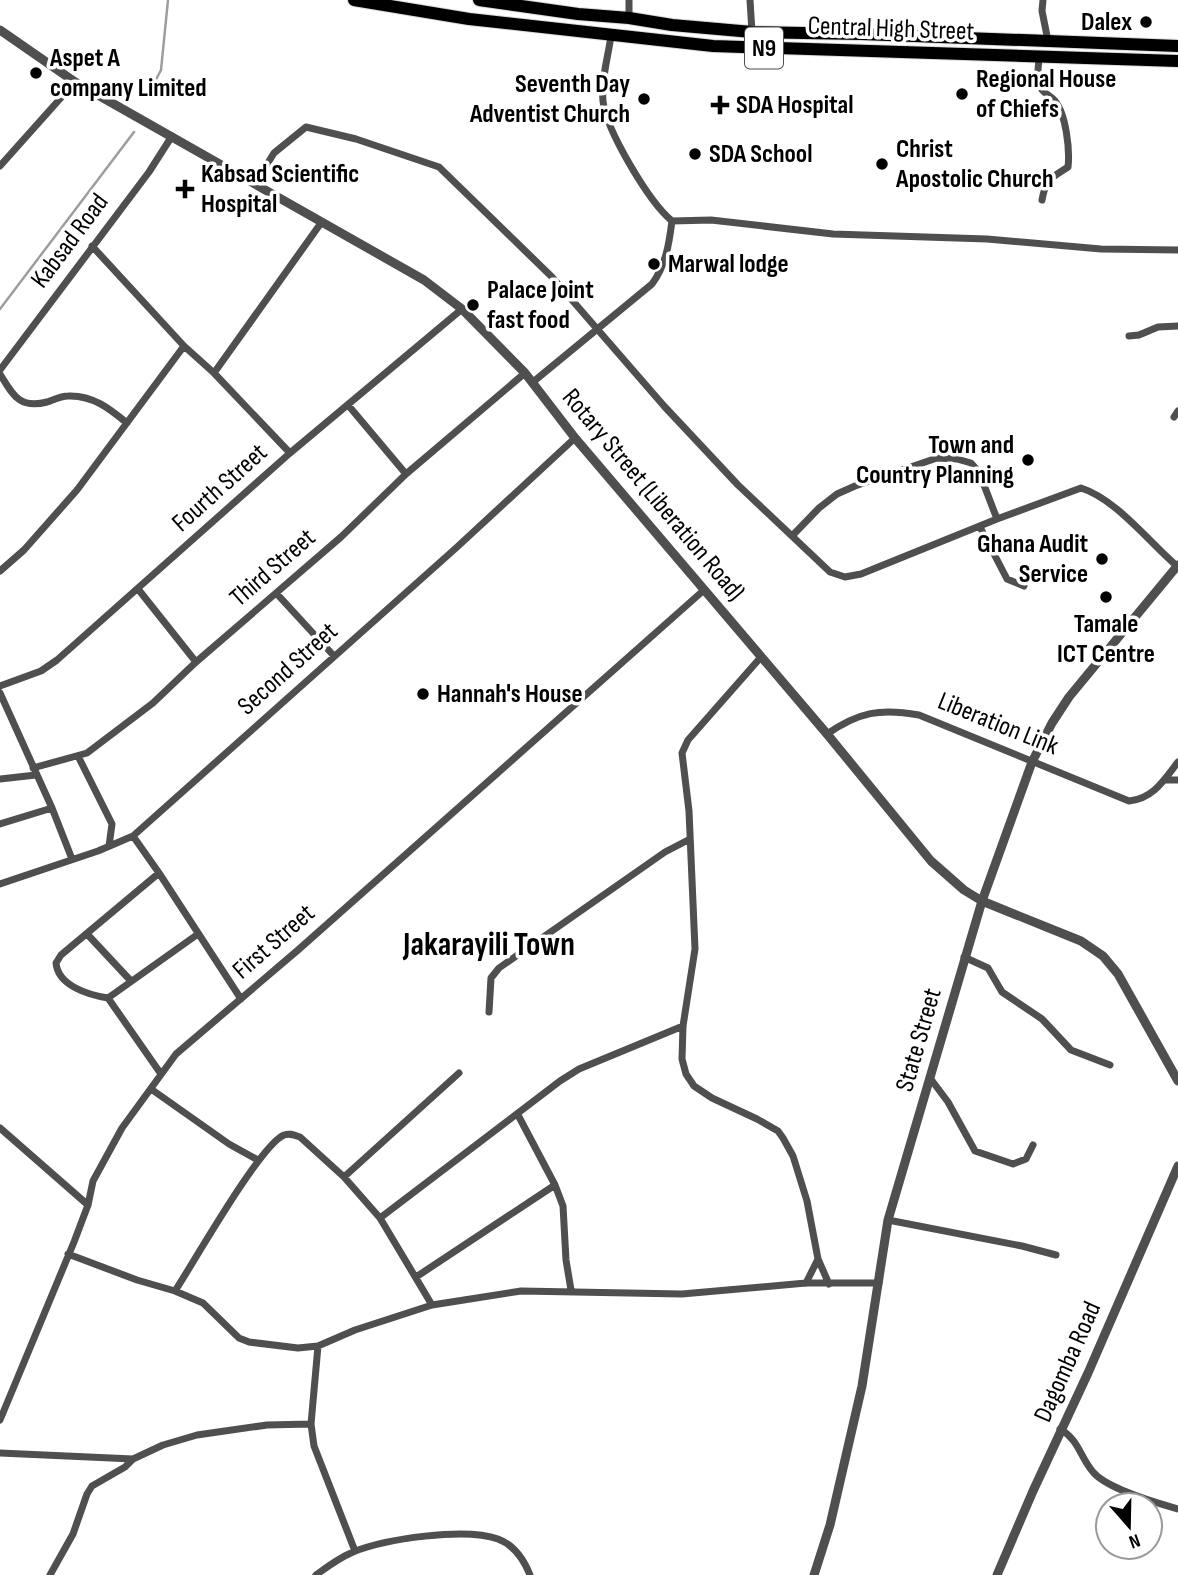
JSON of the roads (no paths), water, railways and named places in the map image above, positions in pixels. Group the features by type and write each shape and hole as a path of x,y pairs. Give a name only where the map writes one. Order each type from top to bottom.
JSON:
{"highway":[{"name":"Central High Street","path":"354,0 469,19 713,46 1178,61"},
{"name":"Central High Street","path":"479,0 578,14 752,32 1178,47"},
{"path":"931,52 940,38"}],"street":[{"path":"629,0 629,18"},
{"path":"750,0 752,32"},
{"path":"1034,0 1042,11"},
{"path":"1043,0 1042,11 1048,41"},
{"name":"Rotary Street (Liberation Road)","path":"0,30 75,82 424,280 462,309 533,382 575,438 827,734 931,861 956,884 982,901 1081,940 1103,956 1118,974 1178,1081"},
{"path":"611,36 603,102 608,118 615,136 650,195 661,212 672,221 711,220 832,234 987,239 1101,249 1178,250"},
{"path":"1039,57 1038,84 1060,108 1070,154 1068,167 1050,177 1045,184 1042,200"},
{"path":"0,166 75,82"},
{"path":"255,184 274,153 306,127 356,139 439,167 552,277 597,331 738,485 830,572 845,577 861,574 1081,488 1092,491 1114,508 1178,566"},
{"name":"Kabsad Road","path":"0,372 173,136"},
{"path":"533,382 652,284 660,273 672,221"},
{"path":"214,373 321,223"},
{"path":"92,246 184,346 214,373 290,453"},
{"name":"Fourth Street","path":"0,686 41,671 138,589 290,453 462,309"},
{"path":"1129,336 1158,327 1178,326"},
{"path":"0,571 24,550 77,490 184,346"},
{"path":"0,372 14,397 28,404 67,396 78,397 105,405 127,423"},
{"name":"Third Street","path":"0,779 35,771 78,756 111,737 341,537 406,474 525,373"},
{"path":"348,405 406,474"},
{"name":"Second Street","path":"0,884 133,836 575,438"},
{"path":"792,536 837,494 936,458 971,463 979,472 997,519"},
{"path":"980,527 1007,579 1024,586"},
{"name":"State Street","path":"814,1575 830,1525 862,1386 888,1220 964,957 1032,762 1069,697 1178,566"},
{"path":"138,589 196,662"},
{"name":"First Street","path":"0,1420 88,1205 93,1181 107,1152 176,1054 704,590"},
{"path":"277,594 334,656"},
{"path":"761,657 684,745 682,753 690,839 695,950 683,1026 682,1059 686,1074 694,1086 778,1131 788,1145 807,1201 818,1259 829,1284"},
{"path":"0,693 72,859"},
{"name":"Liberation Link","path":"827,734 848,719 862,714 896,711 919,715 1129,802 1152,794 1164,780"},
{"path":"78,756 112,824 109,846"},
{"path":"1164,780 1178,762"},
{"path":"1164,780 1178,780"},
{"path":"0,824 52,808"},
{"path":"133,836 241,999"},
{"path":"489,1013 491,978 499,968 665,852 690,839"},
{"path":"159,873 61,955 56,963 60,976 77,989 108,998 161,1074"},
{"path":"108,998 198,934"},
{"path":"88,935 130,981"},
{"path":"964,957 988,968 1002,992 1042,1019 1071,1050 1110,1065"},
{"path":"380,1218 579,1069 683,1026"},
{"path":"344,1177 459,1073"},
{"path":"930,1078 948,1102 975,1151 1013,1164 1026,1159 1033,1145"},
{"path":"150,1089 229,1144 258,1160"},
{"path":"518,1115 555,1185 563,1206 566,1260 571,1290"},
{"path":"0,1128 88,1205"},
{"path":"175,1291 258,1160 282,1136 291,1134 300,1137 344,1177 380,1218 432,1305"},
{"name":"Dagomba Road","path":"997,1575 1178,1166"},
{"path":"416,1277 555,1185"},
{"path":"888,1220 1056,1255"},
{"path":"68,1254 203,1303 239,1338 249,1342 298,1348 318,1346 355,1330 432,1305 521,1291 682,1294 806,1283 878,1283"},
{"path":"806,1283 818,1259"},
{"path":"318,1346 311,1424 319,1463 355,1551"},
{"path":"50,1575 73,1534 92,1486 125,1467 133,1459 163,1445 197,1435 267,1425 311,1424"},
{"path":"1060,1429 1074,1439 1094,1475 1117,1487 1178,1509"},
{"path":"0,1453 133,1459"},
{"path":"316,1575 355,1551 408,1539 441,1535 498,1539 521,1556 530,1575"}],"waterway":[{"path":"149,93 161,70 168,0"},
{"path":"0,309 134,132"}],"place":[{"name":"Dalex","path":"1146,22"},
{"name":"Aspet A company Limited","path":"36,73"},
{"name":"Regional House of Chiefs","path":"962,94"},
{"name":"Seventh Day Adventist Church","path":"644,99"},
{"name":"SDA Hospital","path":"720,105"},
{"name":"SDA School","path":"695,154"},
{"name":"Christ Apostolic Church","path":"882,164"},
{"name":"Kabsad Scientific Hospital","path":"185,189"},
{"name":"Marwal lodge","path":"654,264"},
{"name":"Palace Joint fast food","path":"473,305"},
{"name":"Town and Country Planning","path":"1028,460"},
{"name":"Ghana Audit Service","path":"1102,559"},
{"name":"Tamale ICT Centre","path":"1106,597"},
{"name":"Hannah's House","path":"423,694"}],"district":[{"name":"Jakarayili Town","path":"489,945"}]}
